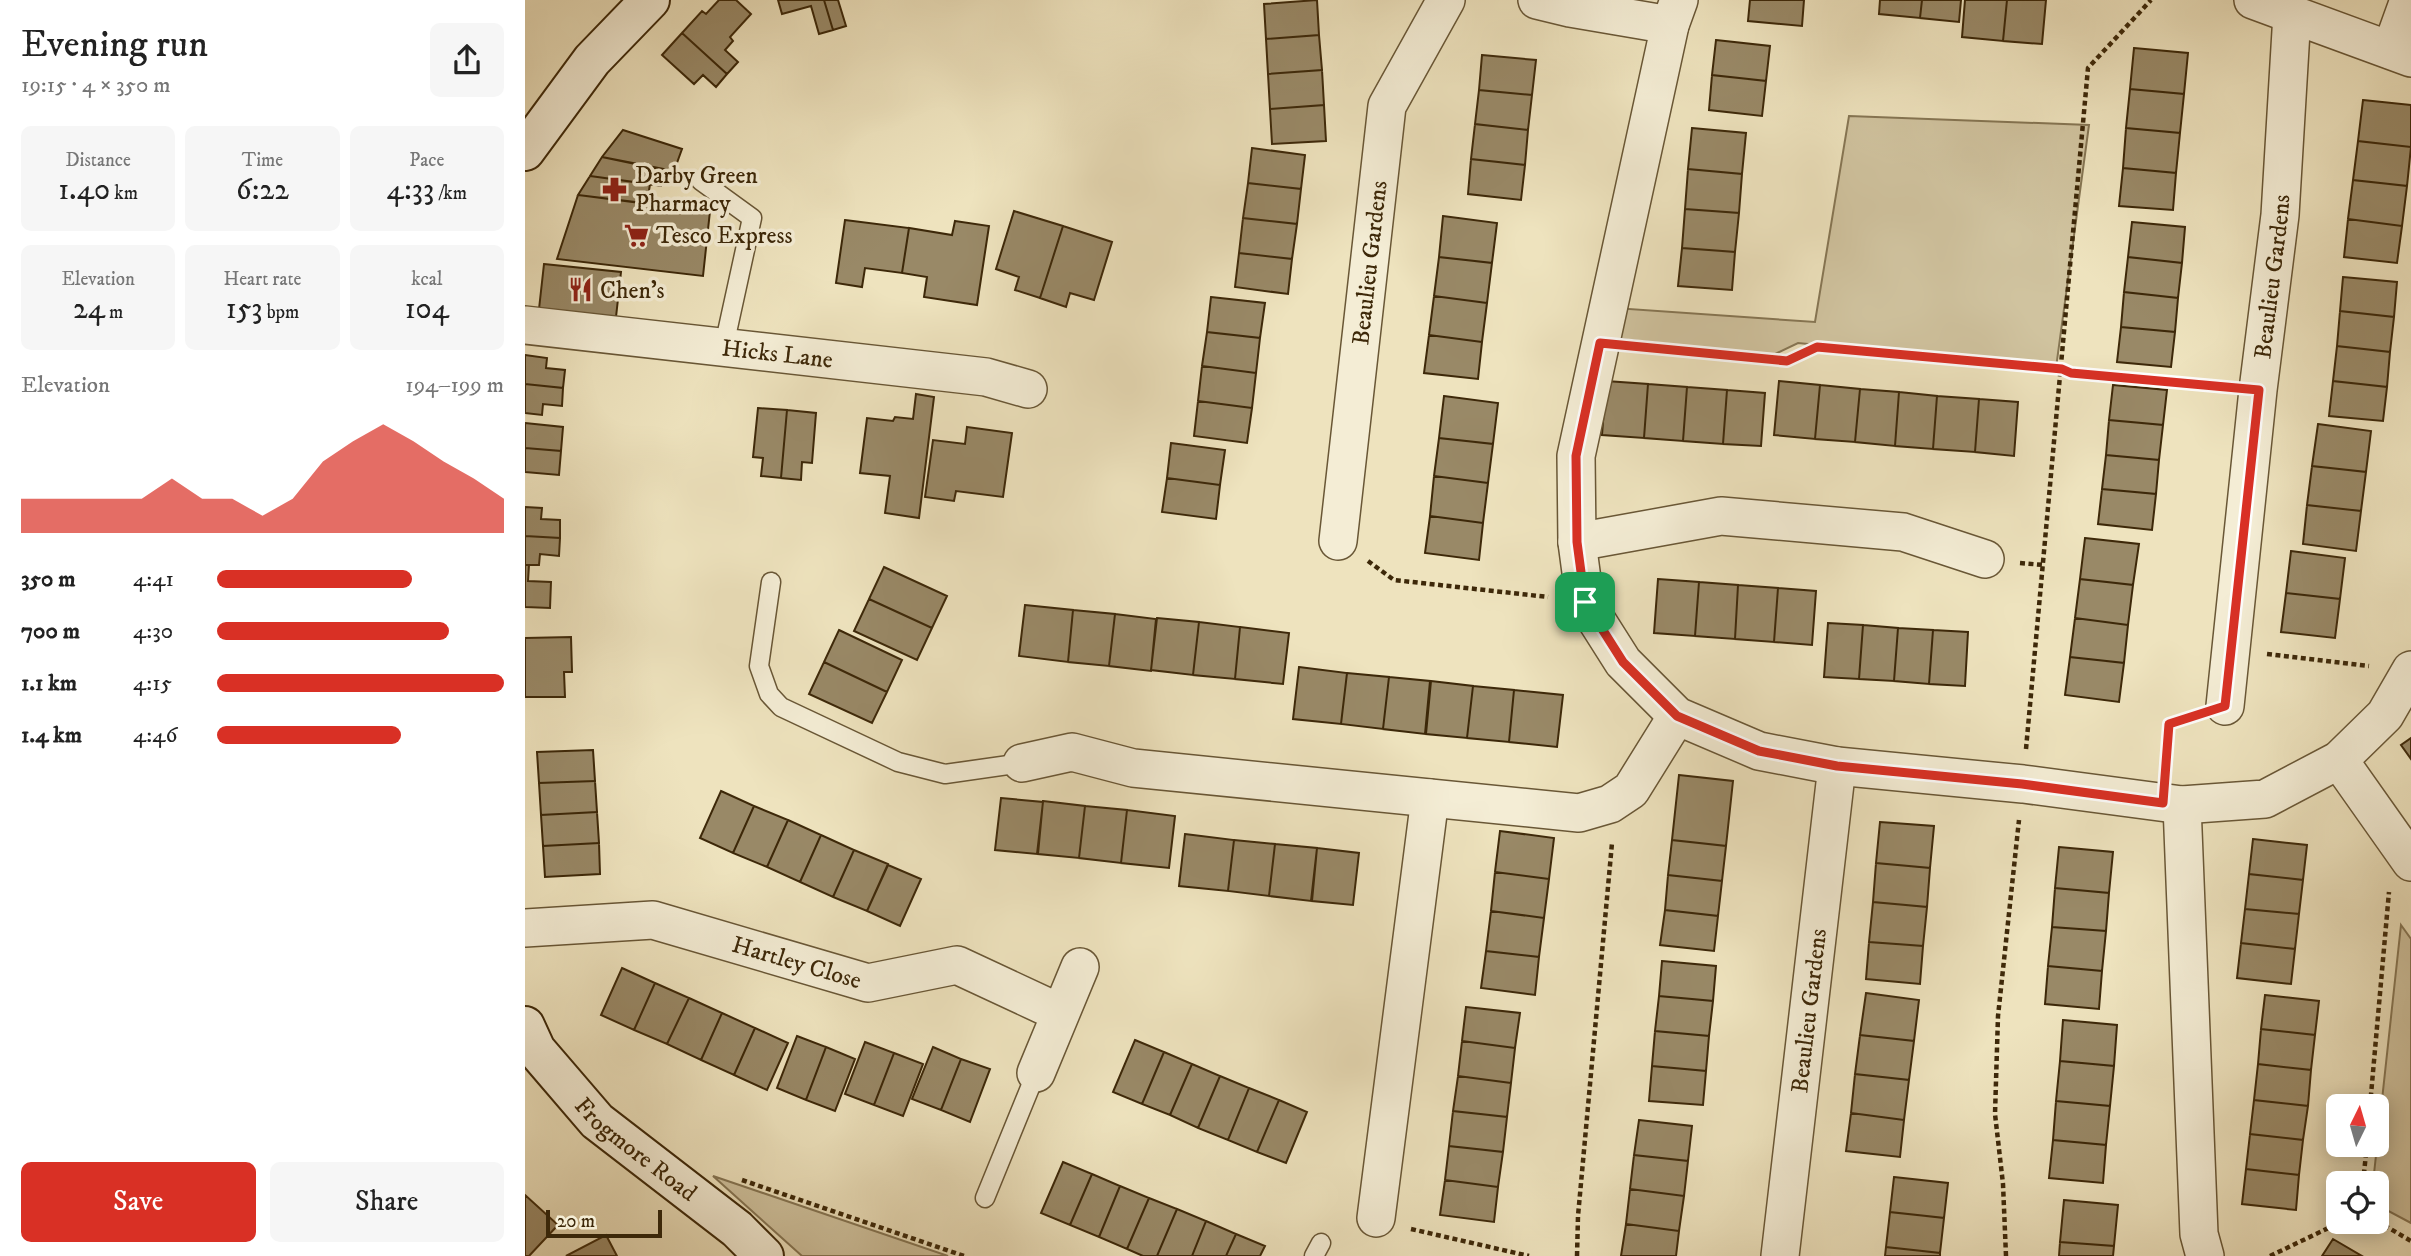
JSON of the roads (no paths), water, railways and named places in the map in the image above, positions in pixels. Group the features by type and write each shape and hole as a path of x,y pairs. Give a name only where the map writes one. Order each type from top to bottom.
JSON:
{"street":[{"name":"Beaulieu Gardens","path":"1338,541 1387,106 1446,0"},
{"path":"1537,0 1570,8 1674,12 1576,456 1577,542 1585,602 1623,662 1677,716 1759,751 1837,766 2022,784 2173,804 2265,799 2339,760 2385,715 2411,670"},
{"path":"2253,0 2401,54 2409,0"},
{"path":"525,151 592,60 648,1"},
{"name":"Beaulieu Gardens","path":"2225,706 2280,215 2292,14"},
{"name":"Hicks Lane","path":"525,325 986,377 1028,389"},
{"path":"1577,542 1721,516 1903,531 1985,559"},
{"path":"1022,763 1072,752 1133,768 1579,813 1610,804 1632,790 1677,716"},
{"path":"2339,760 2403,850"},
{"name":"Beaulieu Gardens","path":"1780,1256 1837,766"},
{"path":"1376,1218 1430,798"},
{"path":"2173,804 2199,1234 2204,1256"},
{"name":"Hartley Close","path":"525,928 653,920 868,984 957,965 1060,1013"},
{"path":"1035,1073 1080,967"},
{"name":"Frogmore Road","path":"529,1043 597,1121 737,1229 764,1256"}],"lane":[{"path":"701,181 752,218 723,346"},
{"path":"771,582 759,666 769,694 781,707 898,762 945,774 1022,763"},
{"path":"985,1198 1035,1073"}],"place":[{"name":"Darby Green Pharmacy","path":"615,189"},
{"name":"Tesco Express","path":"636,235"},
{"name":"Chen's","path":"580,290"}]}
